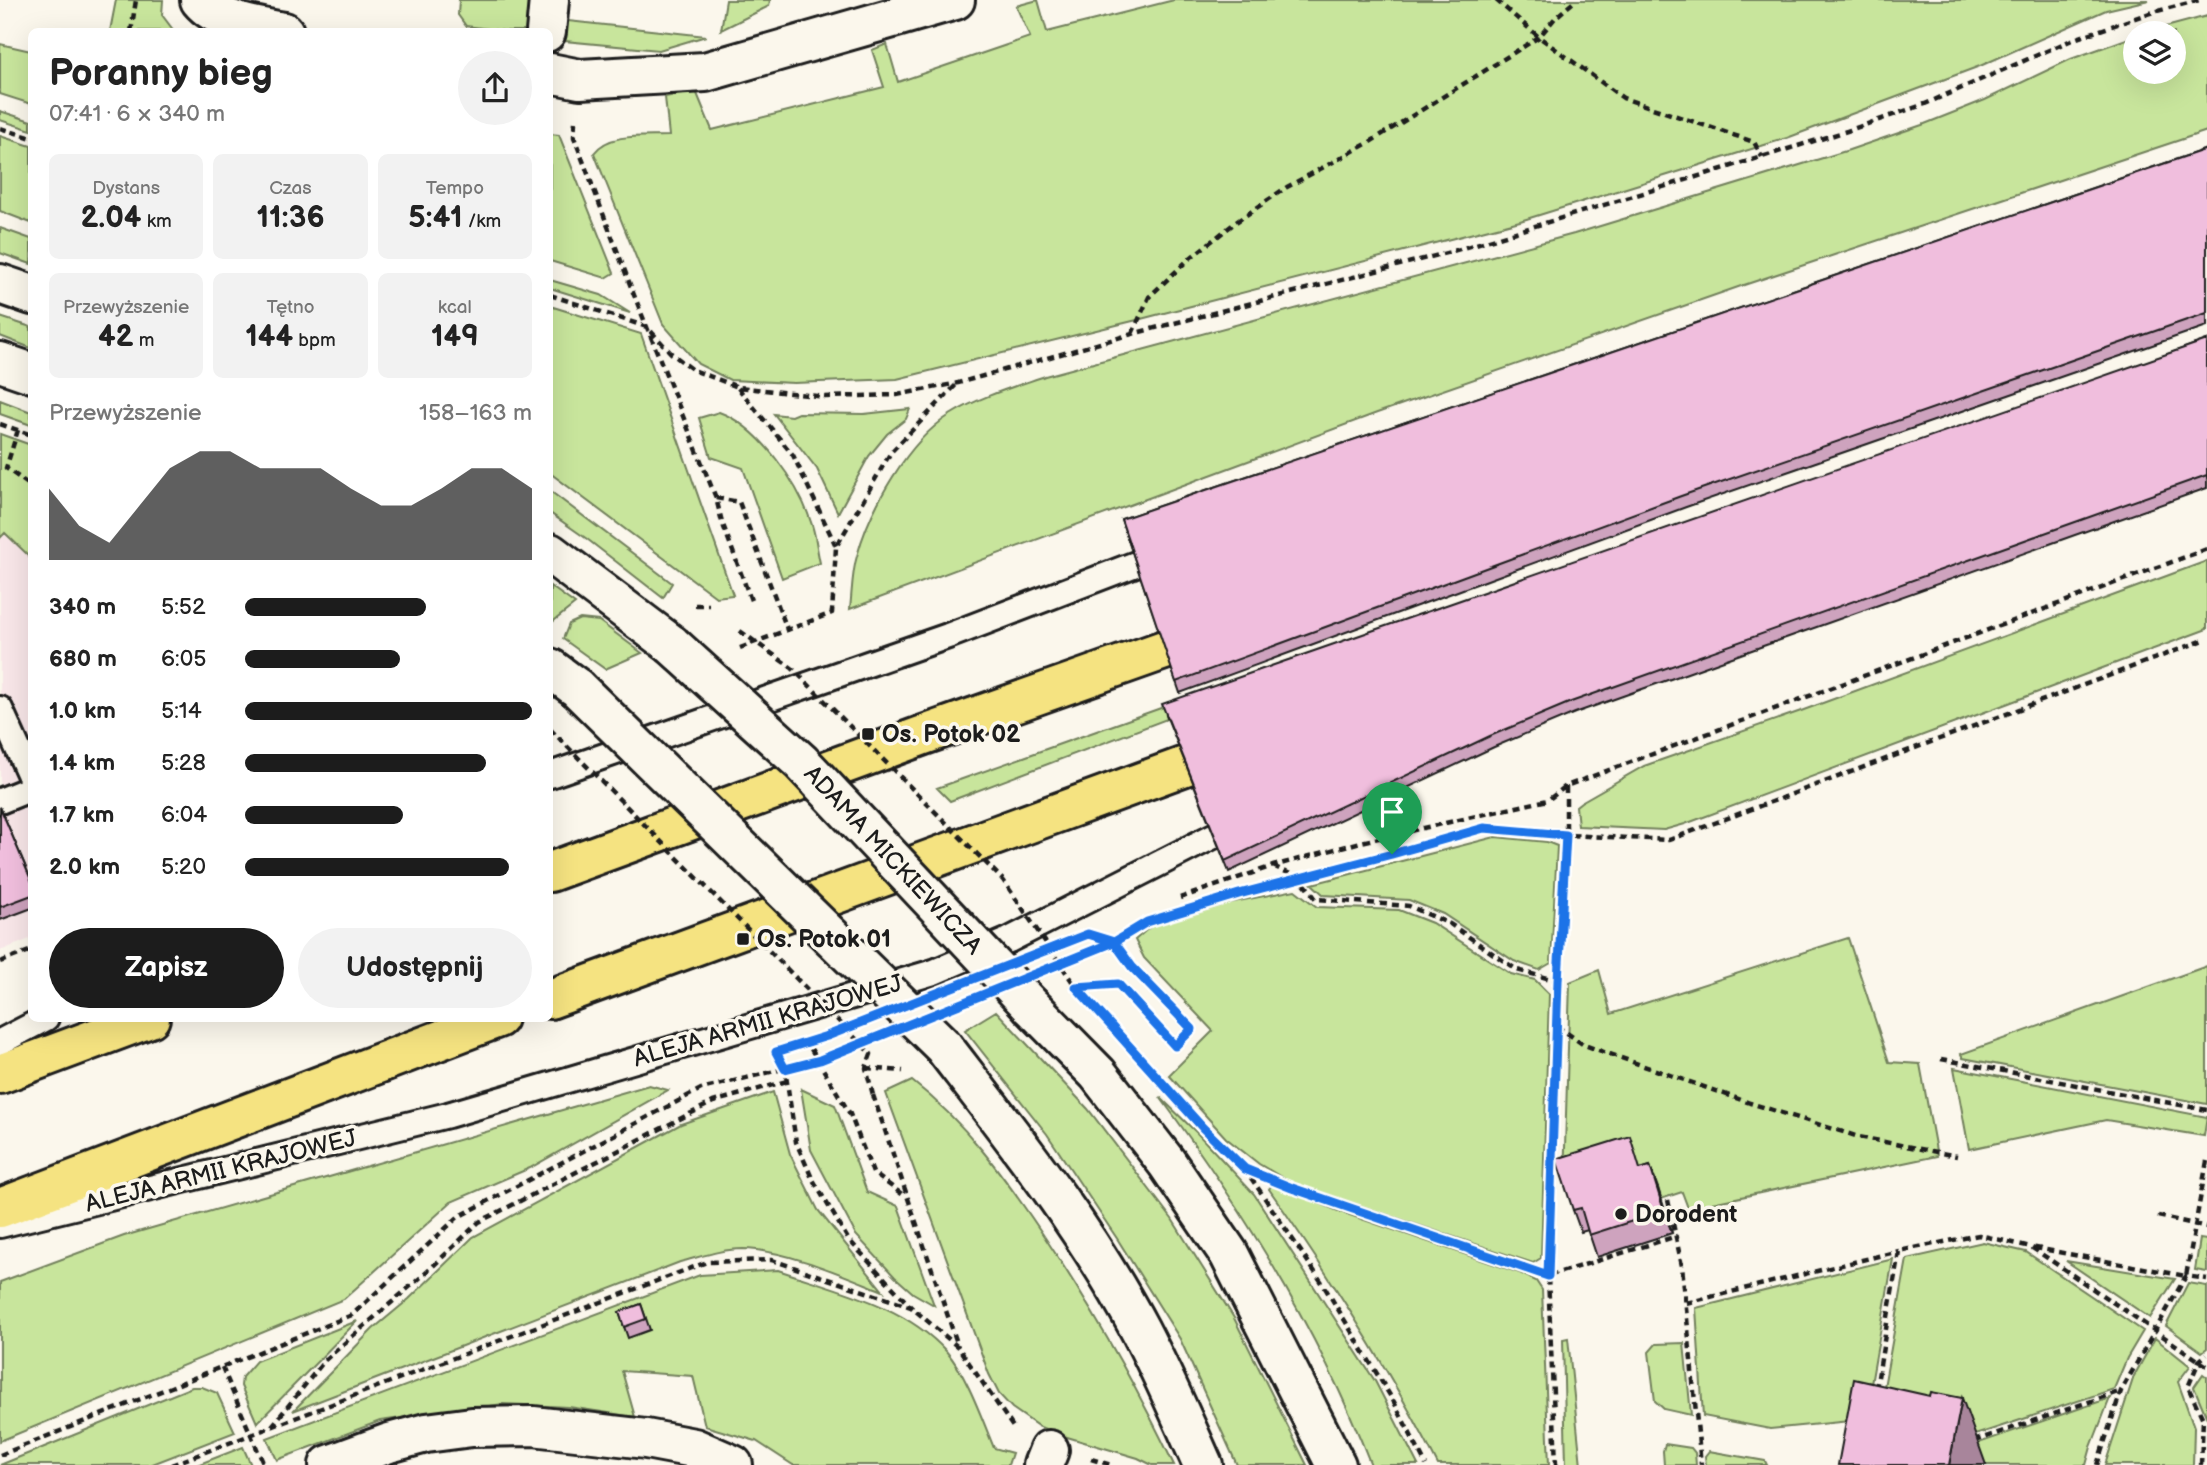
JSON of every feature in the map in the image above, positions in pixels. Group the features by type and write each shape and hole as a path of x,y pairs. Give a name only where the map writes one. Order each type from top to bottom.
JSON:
{"highway":[{"path":"553,871 920,736 1249,620"},
{"path":"553,998 1265,737"},
{"path":"0,1074 139,1022"},
{"name":"ALEJA ARMII KRAJOWEJ","path":"0,1208 488,1022"}],"street":[{"path":"201,0 208,9 242,23 265,28"},
{"path":"546,28 549,0"},
{"path":"565,76 705,72 838,17 955,0"},
{"path":"0,284 28,294"},
{"path":"0,362 28,372"},
{"name":"ADAMA MICKIEWICZA","path":"553,555 672,645 801,762 1098,1074 1167,1163 1228,1254 1336,1465"},
{"path":"563,678 943,1046 1026,1153 1098,1258 1140,1330 1203,1465"},
{"path":"329,1465 426,1433 472,1427 533,1426 646,1439 694,1448 733,1465"}],"lane":[{"path":"553,774 948,636 1193,542"},
{"path":"0,709 28,771"},
{"path":"0,801 28,790"},
{"name":"ALEJA ARMII KRAJOWEJ","path":"0,1225 448,1115 934,972 1009,940 1266,809"},
{"path":"0,1042 38,1022"}],"path":[{"path":"132,28 136,0"},
{"path":"1496,0 1539,37 1623,98 1754,142 1762,156"},
{"path":"1132,334 1149,297 1189,259 1236,222 1287,187 1370,142 1539,37 1556,17 1576,0"},
{"path":"553,296 647,327 671,353 693,370 737,387 825,397 897,395 958,383 1132,334 1450,252 1847,131 1912,108 2074,39 2150,13 2200,0"},
{"path":"565,76 574,137 716,498 722,522 752,603"},
{"path":"0,128 28,137"},
{"path":"716,498 739,502 787,629 832,613 836,547 891,452 958,383"},
{"path":"737,387 793,455 836,547"},
{"path":"0,424 28,433"},
{"path":"19,430 6,468 28,484"},
{"path":"1174,901 1273,866 1361,842 1548,800 1566,786 2207,549"},
{"path":"740,631 792,668 1003,880 1085,997"},
{"path":"1050,968 1114,942 1147,922 1239,894 1484,828 1669,840 2207,639"},
{"path":"553,732 871,1054 866,1068 873,1095 958,1347"},
{"path":"1556,1465 1548,1276 1566,786"},
{"path":"1273,866 1301,879 1316,899 1409,906 1450,924 1517,970 1558,981"},
{"path":"1076,987 1118,984 1175,1046 1192,1029 1132,967 1114,942 1088,934"},
{"path":"1049,949 1062,944"},
{"path":"0,962 28,952"},
{"path":"840,1031 853,1026"},
{"path":"1556,1026 1584,1045 1750,1103 1858,1137 1957,1156"},
{"path":"0,1455 352,1315 458,1217 701,1089 820,1060 884,1034"},
{"path":"806,1042 820,1060 850,1114 873,1173 907,1198"},
{"path":"786,1049 776,1052 785,1069 796,1142 812,1178 848,1239 911,1307 958,1347 978,1376"},
{"path":"1941,1059 2207,1110"},
{"path":"271,1427 326,1360 428,1271 479,1222 713,1102 787,1081"},
{"path":"1184,1107 1245,1169 1321,1281 1394,1402 1426,1465"},
{"path":"2097,1465 2121,1391 2186,1276 2207,1161"},
{"path":"1245,1169 1292,1188 1548,1276 1676,1236"},
{"path":"1668,1200 1686,1303 1701,1465"},
{"path":"2158,1216 2207,1227"},
{"path":"1686,1303 1899,1251 1979,1235 2207,1279"},
{"path":"2031,1247 2207,1366"},
{"path":"1874,1399 1899,1251"},
{"path":"171,1465 707,1262 772,1260 911,1307"},
{"path":"2201,1465 2203,1419 2188,1387 2199,1361 2207,1354"},
{"path":"222,1367 264,1465"},
{"path":"1971,1442 2121,1391"}],"shaded area":[{"path":"5,532 28,555 28,940 0,951 0,538"}],"green space":[{"path":"116,0 163,0 162,15 172,28 111,28"},
{"path":"459,0 534,0 530,28 466,26 458,15"},
{"path":"726,0 770,0 769,6 721,30"},
{"path":"1038,0 1047,32 1174,0 2149,0 2106,10 1980,66 1787,138 1520,221 1137,320 897,379 794,383 730,380 698,364 663,324 594,153 601,146 618,139 669,136 665,97 696,91 712,130 884,87 872,50 887,44 898,82 1030,37 1016,6"},
{"path":"2207,16 2207,131 1744,285 1377,413 850,609 854,569 863,537 893,477 934,427 950,415 984,398 1045,376 1574,234 1849,150 1985,100 2071,59 2123,40 2123,84 2186,84 2186,22"},
{"path":"568,21 706,36 659,50 565,41"},
{"path":"0,44 28,50 28,103 0,94"},
{"path":"0,111 28,120 28,129 0,120"},
{"path":"553,134 559,135 614,273 606,278 553,262"},
{"path":"0,136 28,145 28,222 0,211"},
{"path":"0,228 28,238 28,263 0,253"},
{"path":"553,281 601,295 630,313 553,289"},
{"path":"553,307 641,334 733,595 716,597 553,475"},
{"path":"0,317 28,326 28,347 0,336"},
{"path":"0,400 28,411 28,424 0,414"},
{"path":"910,409 906,419 887,434 869,456 838,513 817,469 774,414 864,414"},
{"path":"719,412 749,430 788,475 812,525 820,563 782,578 743,468 711,457 699,418"},
{"path":"0,434 28,444 28,555 5,533 0,538"},
{"path":"553,493 672,583 663,598 553,515"},
{"path":"2207,561 2207,629 1685,824 1664,830 1578,826 1576,806 1644,766"},
{"path":"553,588 575,604 553,622"},
{"path":"580,619 599,621 642,653 605,669 563,639 569,624"},
{"path":"1186,699 1166,715 1167,719 950,801 937,788"},
{"path":"1495,837 1547,842 1557,846 1551,963 1539,970 1514,961 1443,914 1409,900 1324,895 1312,884"},
{"path":"1295,890 1317,907 1399,910 1432,923 1511,974 1535,980 1549,994 1541,1258 1533,1263 1293,1184 1259,1164 1226,1138 1169,1075 1213,1031 1144,958 1135,940 1152,925 1228,903"},
{"path":"1848,938 1889,1062 1920,1064 1937,1156 1688,1208 1682,1192 1661,1199 1658,1188 1564,1181 1570,982 1599,970 1611,1014"},
{"path":"2207,966 2207,1104 1963,1058 1961,1054"},
{"path":"996,1011 1088,1109 1172,1219 1234,1318 1307,1465 1237,1465 1180,1339 1047,1134 965,1030"},
{"path":"1954,1068 2207,1117 2204,1136 2106,1120 1969,1149"},
{"path":"912,1081 966,1132 1026,1209 1111,1345 1174,1465 1152,1465 1138,1458 1057,1434 1038,1426 1012,1408 999,1394 989,1374 886,1093"},
{"path":"649,1085 668,1090 530,1168 451,1202 344,1299 0,1441 0,1282 124,1236"},
{"path":"801,1089 835,1105 867,1192 898,1206 934,1305 913,1293 895,1277 856,1235 811,1150"},
{"path":"773,1092 790,1154 818,1210 883,1291 814,1264 777,1254 743,1249 719,1252 680,1262 293,1411 373,1329 409,1299 473,1237 681,1124"},
{"path":"1160,1097 1254,1194 1375,1381 1418,1465 1371,1465 1328,1368 1278,1274 1221,1184"},
{"path":"1273,1183 1338,1211 1520,1273 1536,1281 1542,1290 1549,1465 1438,1465 1400,1393 1358,1324 1269,1189"},
{"path":"2200,1239 2207,1240 2207,1272 2195,1270"},
{"path":"1983,1242 2026,1252 2143,1331 2127,1358 2114,1389 1960,1440 1877,1426 1907,1259"},
{"path":"1893,1259 1864,1424 1850,1421 1770,1429 1703,1416 1696,1308"},
{"path":"2066,1261 2175,1279 2150,1318"},
{"path":"778,1270 868,1300 910,1321 929,1335 946,1351 961,1372 994,1448 1012,1453 1008,1465 793,1465 756,1441 705,1426 693,1376 622,1371 635,1417 569,1407 503,1404 380,1421 277,1460 267,1438 700,1275"},
{"path":"2188,1283 2207,1286 2207,1348 2202,1352 2166,1326"},
{"path":"357,1321 257,1423 241,1386 242,1377 256,1361"},
{"path":"1568,1338 1581,1465 1566,1465 1563,1339"},
{"path":"2155,1338 2190,1366 2178,1382 2194,1427 2193,1465 2105,1465 2134,1376"},
{"path":"1684,1343 1691,1415 1664,1409 1655,1401 1649,1352 1656,1344"},
{"path":"2203,1374 2207,1377 2207,1418 2194,1387"},
{"path":"192,1387 202,1387 217,1393 235,1432 150,1465 0,1465"},
{"path":"2110,1398 2086,1465 1983,1465 1935,1458"},
{"path":"1665,1444 1691,1448 1695,1453 1696,1465 1664,1465"},
{"path":"243,1447 251,1465 197,1465"},
{"path":"1709,1451 1765,1461 1767,1465 1706,1465 1705,1456"}],"building":[{"path":"2207,149 2207,313 1681,496 1176,682 1121,519"},
{"path":"2207,340 2207,475 1571,702 1490,736 1225,861 1162,704"},
{"path":"0,807 28,873 28,896 0,907"},
{"name":"Dorodent","path":"1630,1136 1640,1169 1650,1166 1664,1211 1589,1235 1581,1208 1573,1210 1556,1159"},
{"path":"641,1304 646,1319 624,1327 619,1312"},
{"path":"1854,1379 1930,1396 1931,1392 1962,1398 1949,1465 1838,1465"}],"place":[{"name":"Os. Potok 02","path":"868,734"},
{"name":"Os. Potok 01","path":"743,939"},
{"name":"Dorodent","path":"1621,1214"}],"route":[{"path":"1392,854 1239,894 1147,922 1114,942 1088,934 827,1036 776,1052 785,1069 820,1060 1114,942 1132,967 1192,1029 1175,1046 1118,984 1076,987 1203,1128 1245,1169 1292,1188 1548,1276 1549,1188 1566,835 1484,828 1392,854"}]}
